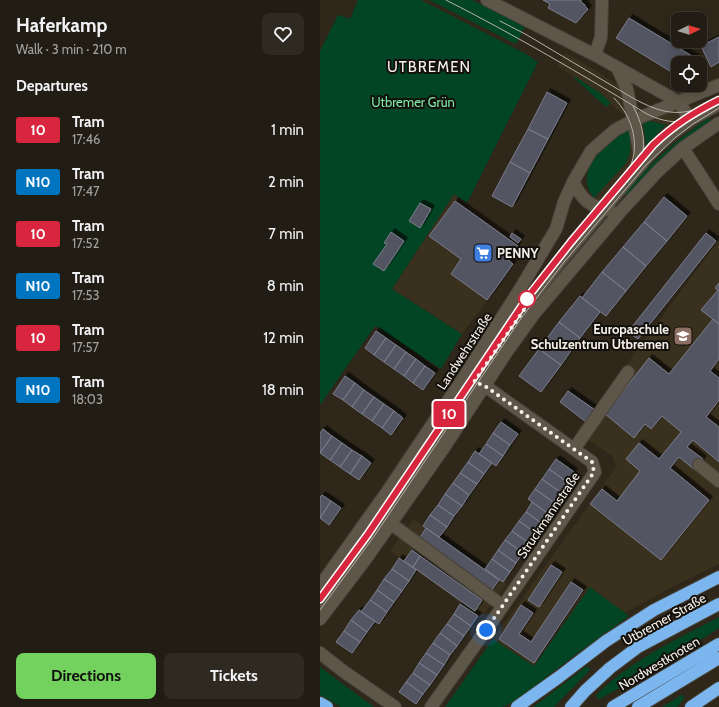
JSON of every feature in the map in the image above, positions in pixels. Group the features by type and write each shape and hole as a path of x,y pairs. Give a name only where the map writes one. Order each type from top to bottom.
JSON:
{"highway":[{"path":"517,707 606,641 654,610 719,577"},
{"name":"Utbremer Straße","path":"571,707 585,691 610,668 638,647 719,604"},
{"name":"Nordwestknoten","path":"613,707 719,644"},
{"name":"Nordwestknoten","path":"638,707 719,658"},
{"path":"692,707 719,688"},
{"path":"320,703 327,707"}],"street":[{"path":"487,0 595,55 679,102 690,120"},
{"path":"595,55 601,37 602,0"},
{"path":"617,67 627,89 642,164"},
{"name":"Landwehrstraße","path":"320,619 356,572 390,523 474,382 556,229 564,202 590,151 615,130 634,120 719,85"},
{"path":"320,605 368,539 534,295 604,209 667,137 690,120 719,104"},
{"name":"Landwehrstraße","path":"320,586 387,492 474,382 506,353 534,314 621,211 658,171 682,148 719,123"},
{"path":"682,148 719,204"},
{"path":"573,182 587,203 604,209 621,211"},
{"path":"574,449 628,372"},
{"name":"Struckmannstraße","path":"431,707 503,606 594,472 592,462 474,382"},
{"path":"699,465 719,481"},
{"path":"390,523 503,606"},
{"path":"320,653 395,707"}],"shaded area":[{"path":"565,52 623,88 625,106 623,115 600,93 557,66"},
{"path":"704,103 709,118 677,140 658,157 635,181 624,194 625,195 619,199 600,201 594,198 626,163 630,152 630,128 643,123 646,145 666,125 650,121 678,109"},
{"path":"454,193 525,245 462,334 392,289"},
{"name":"Europaschule Schulzentrum Utbremen","path":"719,240 719,564 670,588 625,613 589,587 534,666 493,639 616,467 612,456 576,432"},
{"path":"413,519 507,584 481,618 390,551"}],"green space":[{"name":"Utbremer Grün","path":"358,0 421,0 526,54 538,62 467,203 454,194 392,289 462,334 441,369 375,326 320,405 320,51 338,15 350,19"},
{"path":"429,0 472,0 525,27 516,44"},
{"path":"575,77 600,93 611,103 606,107 574,78"},
{"path":"709,118 712,123 634,190 625,195 624,194 643,172 664,153"},
{"path":"650,121 666,125 646,145 643,123"},
{"path":"630,128 630,152 626,163 594,198 588,187 587,177 589,167 603,150"},
{"path":"590,587 629,616 514,702 502,707 445,707 493,639 534,666"},
{"path":"719,617 719,628 674,657 598,700 596,695 624,671 654,652"},
{"path":"587,666 590,670 554,707 533,707"},
{"path":"320,667 374,707 341,707 320,695"},
{"path":"683,694 684,699 677,707 662,707"}],"building":[{"path":"543,0 581,0 581,2 588,9 576,23 548,8 550,4"},
{"path":"629,18 671,43 671,48 679,48 692,56 671,56 671,72 616,38"},
{"path":"719,37 719,62 711,67 702,48 707,48 707,43"},
{"path":"547,92 567,103 548,139 528,129"},
{"path":"528,129 548,139 530,173 510,162"},
{"path":"510,162 530,173 512,207 492,196"},
{"path":"664,197 687,216 667,241 644,222"},
{"name":"PENNY","path":"455,201 518,246 508,260 513,264 487,300 451,274 461,259 429,236"},
{"path":"420,203 431,209 420,228 409,221"},
{"path":"644,222 667,241 646,266 623,247"},
{"path":"391,232 404,241 384,271 373,264 387,244 384,243"},
{"path":"512,233 521,239 518,243 510,237"},
{"path":"706,233 716,241 638,339 628,332"},
{"path":"623,247 646,266 626,291 602,272"},
{"path":"602,272 626,291 606,316 582,298"},
{"path":"719,283 719,324 701,310 718,290 715,288"},
{"path":"580,296 600,312 580,338 559,322"},
{"path":"713,319 719,324 719,359 710,371 719,378 719,400 706,417 719,427 719,462 693,440 687,447 703,459 695,470 679,457 670,468 709,500 661,560 590,504 602,489 617,501 640,471 626,459 639,443 659,459 681,432 662,416 651,429 645,424 634,438 605,414 649,358 669,374"},
{"path":"559,322 580,338 561,365 539,349"},
{"path":"376,331 386,338 374,355 365,348"},
{"path":"386,338 396,345 384,362 374,355"},
{"path":"396,345 406,352 394,369 384,362"},
{"path":"539,349 561,365 541,392 519,376"},
{"path":"406,352 416,359 404,376 394,369"},
{"path":"416,359 425,366 413,383 404,376"},
{"path":"425,366 435,373 423,390 413,383"},
{"path":"345,376 355,383 343,400 333,394"},
{"path":"355,383 364,390 352,407 343,400"},
{"path":"364,390 374,397 362,414 352,407"},
{"path":"568,391 595,410 586,422 560,402"},
{"path":"374,397 384,404 372,421 362,414"},
{"path":"384,404 394,411 382,428 372,421"},
{"path":"394,411 403,418 391,435 382,428"},
{"path":"501,422 518,434 510,445 493,433"},
{"path":"323,429 332,436 320,453 320,433"},
{"path":"493,433 510,445 503,456 486,444"},
{"path":"332,436 342,443 330,460 320,453"},
{"path":"342,443 352,450 340,467 330,460"},
{"path":"486,444 503,456 496,466 479,454"},
{"path":"352,450 362,456 350,474 340,467"},
{"path":"475,451 492,463 484,474 468,462"},
{"path":"362,456 371,463 359,480 350,474"},
{"path":"556,459 574,472 567,482 549,469"},
{"path":"468,462 484,474 477,484 460,473"},
{"path":"549,469 567,482 560,492 542,479"},
{"path":"460,473 477,484 469,495 453,483"},
{"path":"542,479 560,492 553,502 535,489"},
{"path":"453,483 469,495 462,506 445,494"},
{"path":"535,489 553,502 546,512 528,499"},
{"path":"445,494 462,506 454,516 438,505"},
{"path":"322,495 331,501 320,518 320,497"},
{"path":"331,501 341,508 329,525 320,518"},
{"path":"532,502 550,515 544,525 526,512"},
{"path":"438,505 454,516 447,527 430,515"},
{"path":"526,512 544,525 537,534 519,521"},
{"path":"430,515 447,527 439,537 423,526"},
{"path":"519,521 537,534 530,544 512,531"},
{"path":"426,528 499,580 491,591 419,539"},
{"path":"512,531 530,544 523,553 505,540"},
{"path":"505,540 523,553 516,563 498,550"},
{"path":"412,550 420,556 413,567 404,561"},
{"path":"498,550 516,563 510,572 492,559"},
{"path":"420,556 482,600 475,611 413,567"},
{"path":"399,558 416,570 409,581 392,569"},
{"path":"492,559 510,572 503,582 485,569"},
{"path":"551,565 562,572 539,607 528,600"},
{"path":"392,569 409,581 402,591 384,579"},
{"path":"384,579 402,591 394,602 377,590"},
{"path":"571,582 583,590 534,663 499,639 521,605 533,613 519,634 531,642"},
{"path":"377,590 394,602 387,612 370,600"},
{"path":"370,600 387,612 379,624 361,612"},
{"path":"460,604 478,616 471,626 454,614"},
{"path":"359,610 375,621 367,632 351,620"},
{"path":"454,614 471,626 464,636 447,624"},
{"path":"351,620 367,632 360,642 344,631"},
{"path":"447,624 464,636 457,646 440,633"},
{"path":"344,631 360,642 352,653 336,642"},
{"path":"440,633 457,646 450,655 433,643"},
{"path":"433,643 450,655 444,665 426,653"},
{"path":"426,653 444,665 437,675 419,663"},
{"path":"419,663 437,675 430,685 413,673"},
{"path":"413,673 430,685 423,694 406,682"},
{"path":"406,682 423,694 416,704 399,692"}],"tram line":[{"path":"446,0 548,55 647,114 664,120 682,122"},
{"path":"500,21 527,35 631,97 654,108 664,111 684,112 695,110 719,100"},
{"path":"614,98 626,114 633,133 634,153 632,163 627,173"},
{"name":"10","path":"320,599 368,534 530,294 571,242 653,145 667,132 690,115 719,100"},
{"path":"633,106 639,118 642,131 644,145 642,158"},
{"path":"320,599 368,534 530,294 571,242 653,145 676,125 706,106"},
{"path":"320,610 375,535 522,317 564,262 646,165 676,137 693,124 719,108"}],"place":[{"name":"PENNY","path":"483,253"},
{"name":"Europaschule Schulzentrum Utbremen","path":"683,336"}],"district":[{"name":"UTBREMEN","path":"429,67"}],"route":[{"path":"486,630 594,472 592,462 485,386 474,382 521,312 528,304 527,299"}]}
